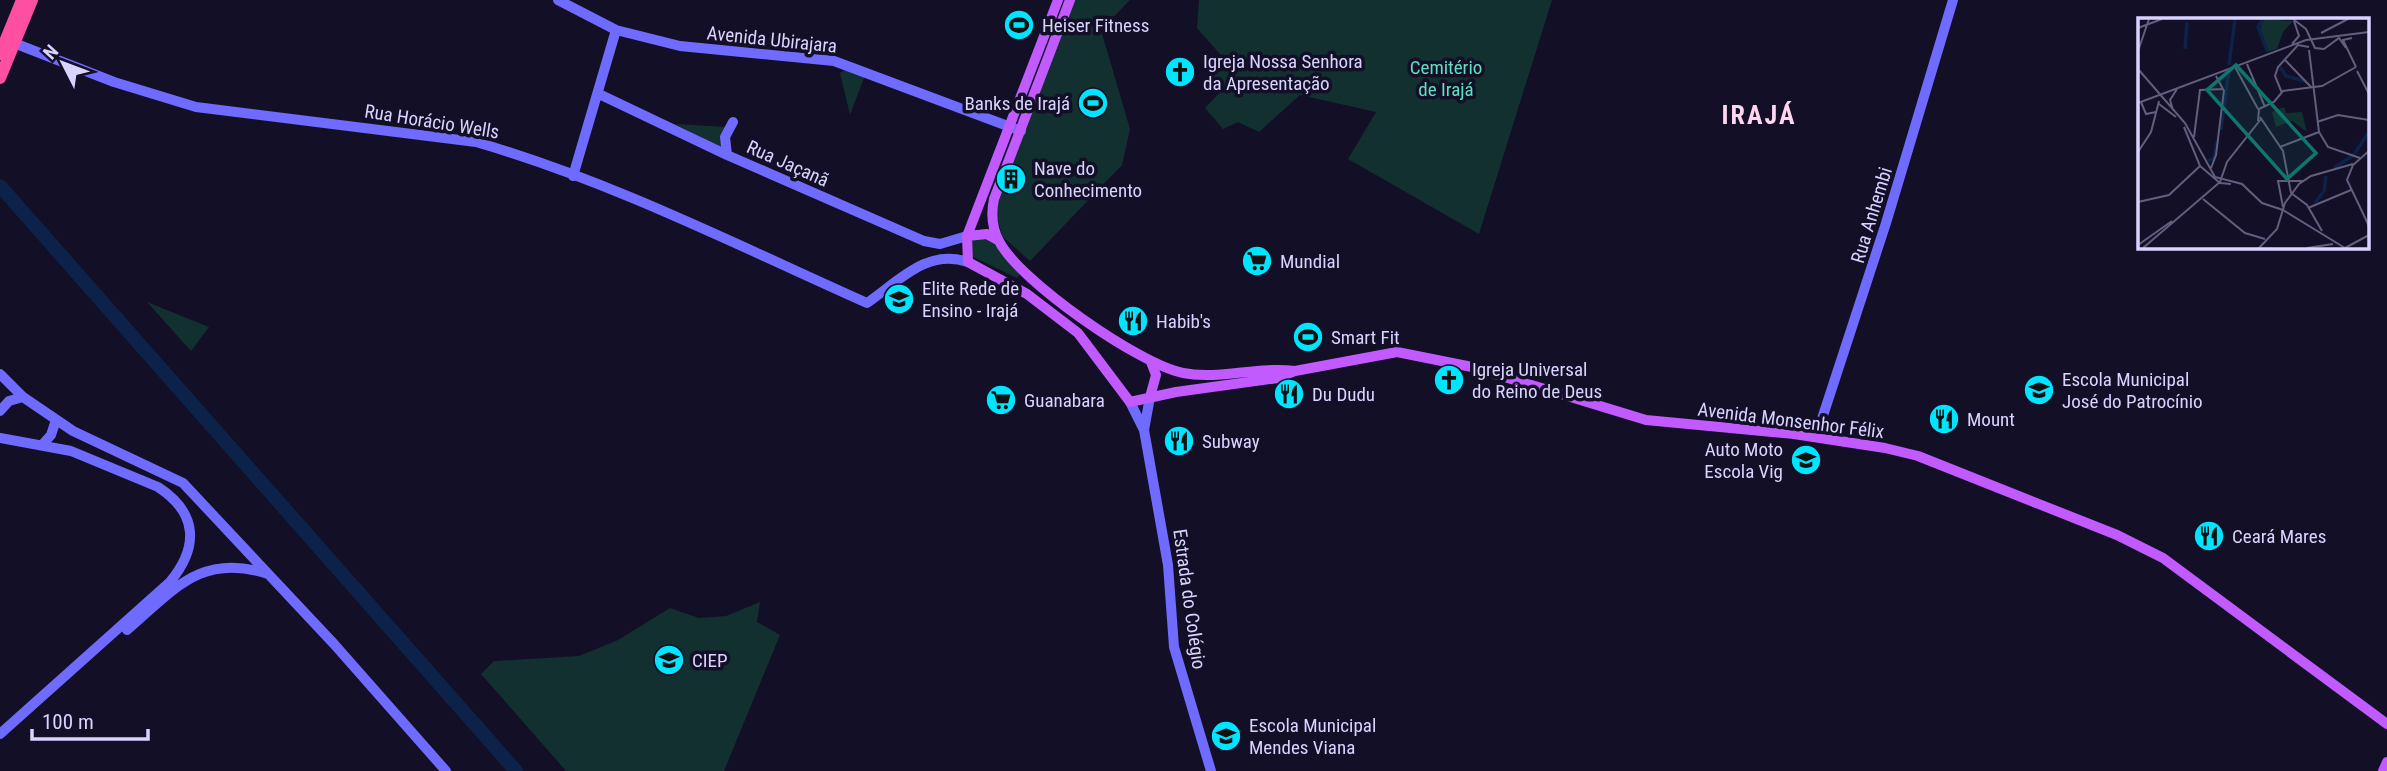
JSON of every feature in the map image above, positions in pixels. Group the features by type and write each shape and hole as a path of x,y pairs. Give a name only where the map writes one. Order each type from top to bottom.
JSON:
{"highway":[{"path":"0,54 22,0"},
{"path":"0,78 32,0"}],"main road":[{"path":"1058,0 967,236 968,262 1027,294 1077,333 1130,402"},
{"path":"998,240 992,210 994,199 1070,0"},
{"path":"967,236 987,234 998,240"},
{"name":"Avenida Monsenhor Félix","path":"998,240 1022,271 1044,290 1151,362 1170,370 1196,375 1254,370 1295,371"},
{"name":"Avenida Monsenhor Félix","path":"1130,402 1278,379 1295,371 1374,354 1417,354 1472,367 1646,420 1816,437 1918,456 2146,549 2386,724"},
{"path":"1150,397 1156,375 1151,362"},
{"path":"1235,385 1238,380 1252,377 1254,370"},
{"path":"2382,771 2387,762"}],"street":[{"name":"Avenida Ubirajara","path":"558,0 616,30 680,46 757,56 834,61 1021,131"},
{"name":"Rua Anhembi","path":"1816,437 1883,234 1953,0"},
{"path":"573,176 616,30"},
{"name":"Rua Horácio Wells","path":"14,43 114,82 196,107 476,142 518,154 656,208 867,303 922,264"},
{"name":"Rua Jaçanã","path":"599,94 727,155 924,242 937,244 967,236"},
{"path":"727,155 725,137 733,122"},
{"path":"922,264 926,254 924,242"},
{"path":"937,244 939,257"},
{"path":"922,264 939,257 952,256 968,262"},
{"path":"0,374 23,397 55,421 91,441 150,465 183,483 446,771"},
{"path":"0,411 9,401 23,397"},
{"name":"Estrada do Colégio","path":"1144,429 1150,397"},
{"name":"Estrada do Colégio","path":"1130,402 1144,429 1168,565 1174,647 1211,771"},
{"path":"42,445 51,435 55,421"},
{"path":"0,428 3,439 87,456 144,480 168,494 187,517 191,547 182,567 170,582 0,734"},
{"path":"110,638 127,631 168,595 206,570 228,567 268,574"}],"green space":[{"path":"1072,0 1130,0 1101,30 1130,129 1122,165 1030,261 1003,237 993,207"},
{"name":"Cemitério de Irajá","path":"1199,0 1552,0 1479,234 1348,159 1376,112 1300,95 1259,132 1238,122 1223,129 1205,108 1223,89 1211,77 1226,61 1197,28"},
{"path":"848,68 865,75 850,115 840,73"},
{"path":"675,124 728,127 721,141 723,149"},
{"path":"984,235 994,240 1021,273 1017,278 969,255 970,240"},
{"path":"147,302 209,327 191,351"},
{"path":"760,602 757,622 780,635 724,771 566,771 481,674 494,661 579,656 618,640 670,608 699,618 726,616"}],"waterway":[{"path":"0,186 516,771"}],"place":[{"name":"Heiser Fitness","path":"1019,25"},
{"name":"Igreja Nossa Senhora da Apresentação","path":"1180,72"},
{"name":"Banks de Irajá","path":"1093,103"},
{"name":"Nave do Conhecimento","path":"1011,179"},
{"name":"Mundial","path":"1257,261"},
{"name":"Elite Rede de Ensino - Irajá","path":"899,299"},
{"name":"Habib's","path":"1133,321"},
{"name":"Smart Fit","path":"1308,337"},
{"name":"Igreja Universal do Reino de Deus","path":"1449,380"},
{"name":"Escola Municipal José do Patrocínio","path":"2039,390"},
{"name":"Du Dudu","path":"1289,394"},
{"name":"Guanabara","path":"1001,400"},
{"name":"Mount","path":"1944,419"},
{"name":"Subway","path":"1179,441"},
{"name":"Auto Moto Escola Vig","path":"1806,460"},
{"name":"Ceará Mares","path":"2209,536"},
{"name":"CIEP","path":"669,660"},
{"name":"Escola Municipal Mendes Viana","path":"1226,736"}],"district":[{"name":"IRAJÁ","path":"1759,115"}]}
